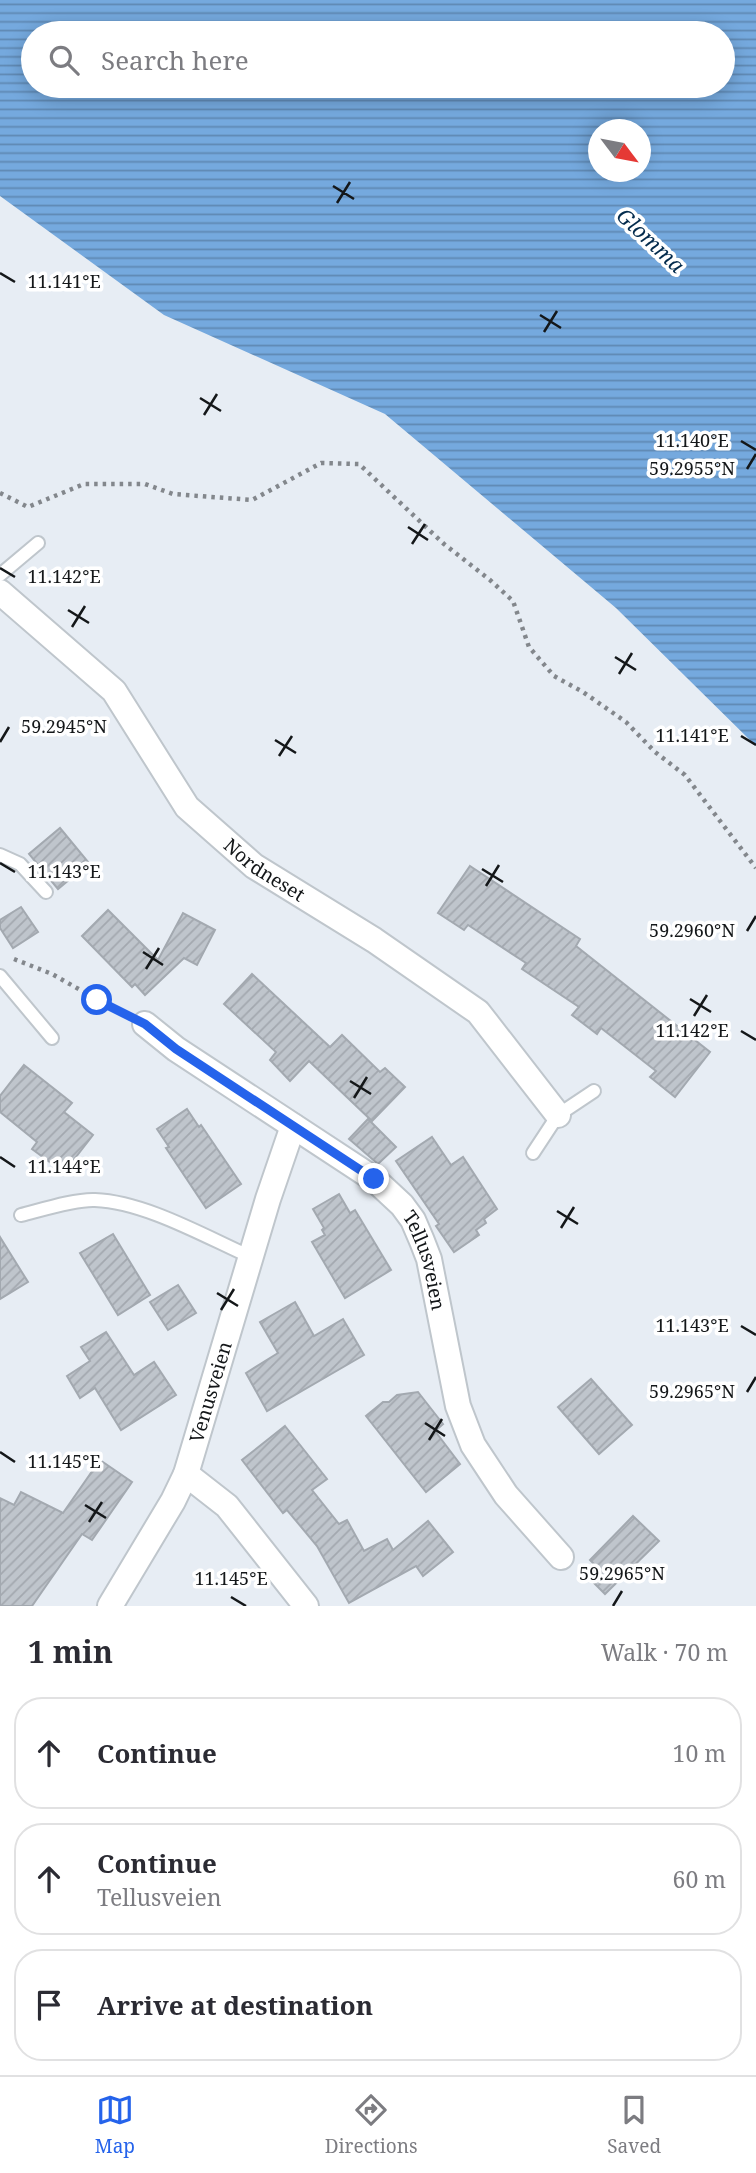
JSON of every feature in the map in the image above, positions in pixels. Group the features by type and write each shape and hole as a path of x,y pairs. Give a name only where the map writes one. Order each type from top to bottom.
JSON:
{"street":[{"name":"Nordneset","path":"0,593 114,691 187,807 254,866 374,940 478,1012 558,1115"},
{"name":"Tellusveien","path":"145,1024 176,1049 374,1179 402,1205 412,1220 429,1259 458,1406 473,1445 506,1495 561,1557"},
{"name":"Venusveien","path":"110,1606 173,1501 186,1474 293,1126"},
{"path":"186,1474 227,1506 306,1606"}],"lane":[{"path":"0,575 38,543"},
{"path":"0,855 20,864 46,892"},
{"path":"0,976 52,1038"},
{"path":"533,1153 558,1115 594,1091"},
{"path":"21,1215 92,1199 120,1203 165,1219 251,1257"}],"path":[{"path":"0,493 28,507 83,484 145,484 173,494 252,499 321,463 359,464 444,544 513,601 529,647 554,676 583,692 625,722 655,752 685,775 756,868"},
{"path":"4,955 52,974 145,1024"}],"water":[{"name":"Glomma","path":"0,0 756,0 756,746 616,608 385,414 164,315 0,196"}],"building":[{"path":"60,828 89,863 58,889 29,854"},
{"path":"470,866 580,939 576,946 710,1052 675,1097 650,1077 656,1071 601,1028 597,1034 572,1015 579,1007 522,969 526,963 468,925 464,930 438,913"},
{"path":"21,907 38,932 13,948 0,928 0,920"},
{"path":"108,910 158,960 183,913 215,930 197,965 184,958 145,995 135,984 132,987 82,936"},
{"path":"252,974 330,1047 342,1035 380,1072 385,1068 405,1087 372,1121 309,1061 290,1081 270,1060 276,1052 224,1004"},
{"path":"24,1065 72,1103 64,1112 93,1135 69,1166 64,1163 59,1169 32,1149 37,1142 0,1112 0,1096"},
{"path":"187,1109 241,1184 206,1208 166,1148 169,1147 157,1129"},
{"path":"368,1119 396,1147 378,1164 349,1139"},
{"path":"432,1137 451,1165 463,1157 497,1209 484,1219 486,1223 476,1230 479,1235 454,1252 436,1226 439,1224 396,1161"},
{"path":"339,1194 350,1213 355,1210 391,1270 345,1298 312,1242 325,1235 313,1209"},
{"path":"113,1234 150,1295 118,1315 80,1253"},
{"path":"0,1237 28,1282 0,1299"},
{"path":"178,1285 196,1313 168,1330 150,1302"},
{"path":"295,1302 314,1336 343,1319 364,1355 267,1411 246,1373 278,1353 260,1322"},
{"path":"106,1332 134,1375 154,1362 176,1395 121,1430 95,1388 80,1398 67,1376 90,1361 81,1347"},
{"path":"591,1379 632,1425 599,1454 558,1407"},
{"path":"418,1392 443,1424 435,1431 460,1464 426,1492 366,1416 397,1395"},
{"path":"285,1426 327,1479 312,1490 339,1524 347,1520 364,1551 387,1539 393,1550 428,1521 453,1552 423,1576 416,1566 349,1603 317,1546 287,1510 283,1513 242,1460"},
{"path":"100,1460 132,1482 92,1540 82,1534 32,1606 0,1606 0,1498 14,1505 21,1492 63,1513"},
{"path":"633,1516 659,1541 605,1594 587,1576 596,1566 590,1560"}],"route":[{"path":"97,1000 145,1024 176,1049 374,1179"}]}
